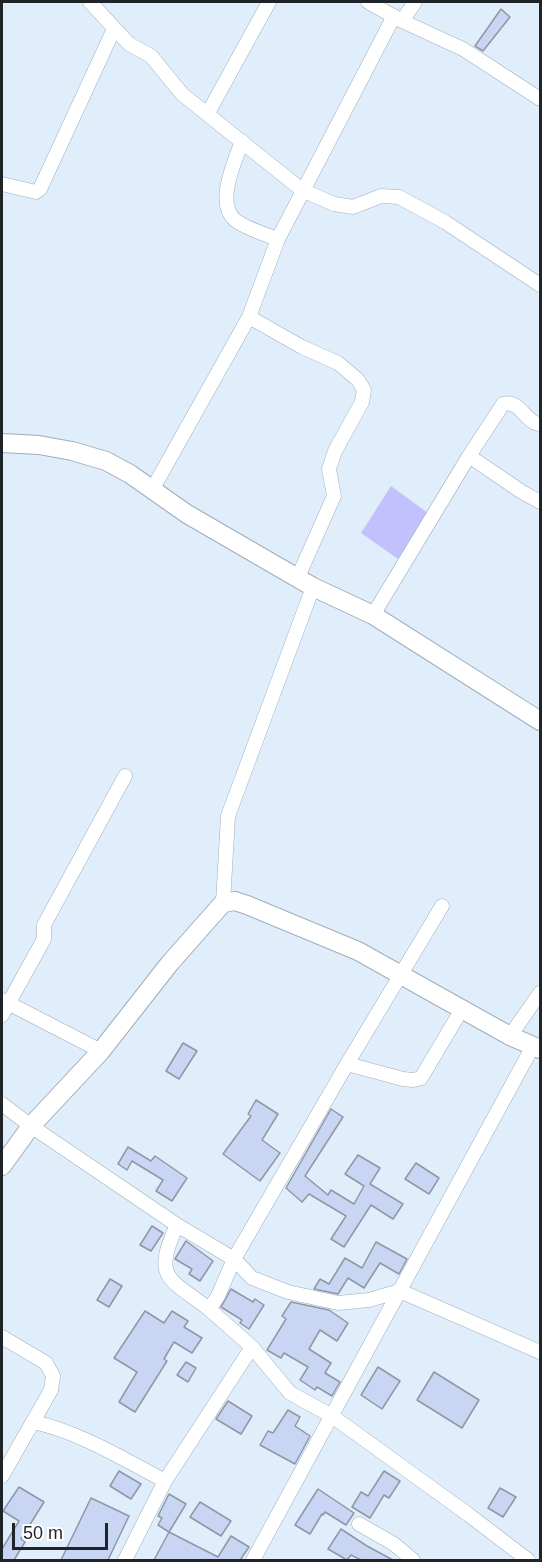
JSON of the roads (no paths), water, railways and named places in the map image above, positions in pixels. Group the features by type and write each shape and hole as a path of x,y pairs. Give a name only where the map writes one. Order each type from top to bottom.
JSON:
{"street":[{"path":"90,2 129,44 151,56 182,94 302,190 334,204 353,207 381,196 399,198 445,222 540,285"},
{"path":"208,113 269,2"},
{"path":"368,2 463,50 540,99"},
{"path":"152,490 249,317 278,240 302,190 398,18 414,2"},
{"path":"2,184 29,192 36,192 39,189 114,29"},
{"path":"242,141 225,199 228,210 235,219 252,230 278,240"},
{"path":"2,1166 31,1126 101,1051 170,963 223,903 228,816 334,496 329,469 335,451 362,402 364,390 358,380 338,363 302,347 249,317"},
{"path":"373,615 503,404 507,402 513,404 534,423 540,424"},
{"path":"2,443 39,445 72,451 106,461 130,474 187,514 306,582 373,615 540,721"},
{"path":"469,456 540,502"},
{"path":"101,1051 4,1006 44,939 44,925 125,776"},
{"path":"223,903 235,901 292,922 358,951 510,1036 537,1047 253,1560"},
{"path":"209,1309 218,1296 234,1259 346,1064 442,906"},
{"path":"510,1036 540,993"},
{"path":"346,1064 403,1080 421,1077 462,1009"},
{"path":"2,1104 177,1225 234,1259 252,1278 318,1300 338,1303 369,1300 400,1291 540,1352"},
{"path":"177,1225 165,1258 164,1268 167,1277 209,1309 252,1347 290,1393 332,1416 528,1560"},
{"path":"2,1337 46,1363 53,1376 51,1390 2,1476"},
{"path":"125,1560 165,1481 252,1347"},
{"path":"33,1422 52,1426 83,1439 165,1481"},
{"path":"359,1524 394,1544 413,1560"}]}
